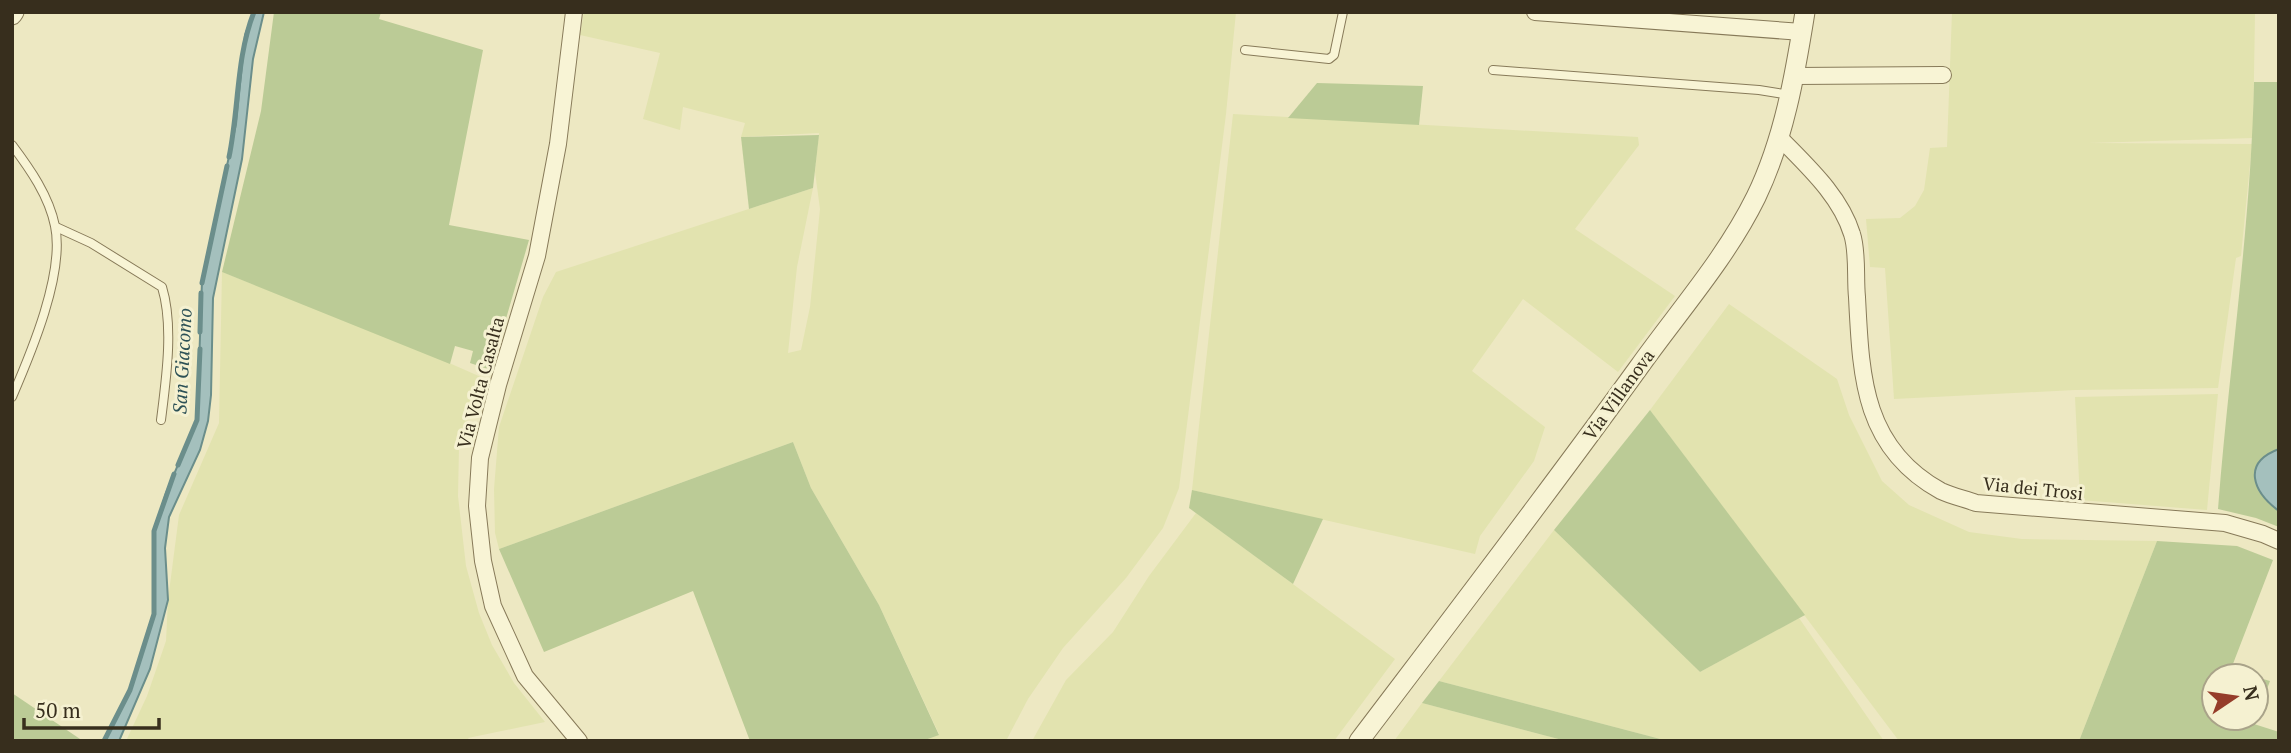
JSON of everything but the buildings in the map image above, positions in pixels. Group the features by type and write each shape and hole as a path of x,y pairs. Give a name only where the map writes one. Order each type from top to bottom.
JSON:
{"street":[{"name":"Via Volta Casalta","path":"574,12 558,144 537,256 498,385 480,457 477,506 483,561 493,606 524,676 579,741"},
{"path":"1535,12 1802,32"},
{"name":"Via Villanova","path":"1359,741 1571,463 1733,239 1757,195 1779,137 1792,86 1805,12"},
{"path":"1792,86 1943,75"},
{"name":"Via dei Trosi","path":"1779,137 1821,181 1846,218 1853,237 1864,387 1884,440 1901,462 1942,492 1976,503 2225,523 2279,541"}],"lane":[{"path":"1245,50 1329,60 1334,55 1343,12"},
{"path":"1493,70 1759,90 1792,86"},
{"path":"12,145 47,200 56,227 53,273 37,337 12,397"},
{"path":"56,227 91,243 162,287 167,303 167,330 166,379 161,421"}],"green space":[{"path":"274,12 381,12 379,19 483,50 449,225 529,240 491,370 470,363 473,351 455,346 450,364 222,272 261,111"},
{"path":"584,12 1236,12 1226,114 1179,488 1163,528 1126,578 1063,648 1028,699 1006,741 922,741 939,734 879,605 811,488 793,442 499,549 495,533 494,489 499,427 543,297 556,272 813,188 797,267 788,353 801,350 810,307 820,209 815,172 819,133 741,137 745,123 683,107 680,130 643,119 660,53 580,35"},
{"path":"1952,12 2255,12 2253,138 2089,143 2252,144 2241,256 2236,258 2218,388 2075,390 1894,399 1885,268 1870,267 1866,219 1900,218 1915,206 1924,190 1930,148 1947,147"},
{"path":"2254,82 2279,82 2279,527 2256,518 2218,509 2249,189"},
{"path":"1317,83 1423,86 1419,125 1288,118"},
{"path":"1233,114 1638,137 1639,145 1575,229 1675,296 1618,372 1523,299 1472,371 1545,427 1534,461 1480,536 1475,554 1192,490"},
{"path":"819,135 813,188 749,209 741,137"},
{"path":"222,272 481,377 459,447 458,496 466,566 479,613 492,645 514,683 545,722 468,738 470,741 126,741 147,696 166,641 168,600 179,515 219,423"},
{"path":"1729,304 1837,379 1849,415 1882,481 1909,505 1969,532 2022,539 2157,541 2079,741 1899,741 1650,410"},
{"path":"2218,394 2207,510 2080,500 2075,397"},
{"path":"1650,410 1805,615 1700,672 1554,530"},
{"path":"793,442 811,488 879,605 939,735 922,741 750,741 693,591 544,652 499,549"},
{"path":"1192,490 1323,519 1293,584 1189,508"},
{"path":"1196,513 1395,659 1334,741 1032,741 1066,680 1113,632 1149,576"},
{"path":"1554,530 1700,672 1799,618 1884,741 1668,741 1439,681"},
{"path":"2157,541 2237,546 2273,560 2234,662 2200,662 2200,732 2270,732 2270,729 2279,732 2279,741 2079,741"},
{"path":"1439,681 1668,741 1566,741 1422,703"},
{"path":"12,693 83,741 12,741"},
{"path":"1422,703 1566,741 1394,741"}],"water":[{"path":"254,12 264,12 253,59 242,159 213,298 208,421 200,450 169,517 165,548 168,600 150,669 119,741 104,741 130,690 154,614 154,531 166,493 197,420 202,281 236,124 245,35"},
{"path":"2279,449 2279,511 2258,487 2255,470 2267,455"}],"waterway":[{"name":"San Giacomo","path":"229,157 244,47 254,12"},
{"name":"San Giacomo","path":"202,283 227,166"},
{"name":"San Giacomo","path":"200,332 201,293"},
{"name":"San Giacomo","path":"178,465 197,420 200,349"},
{"name":"San Giacomo","path":"104,741 130,690 154,614 154,531 174,474"}]}
